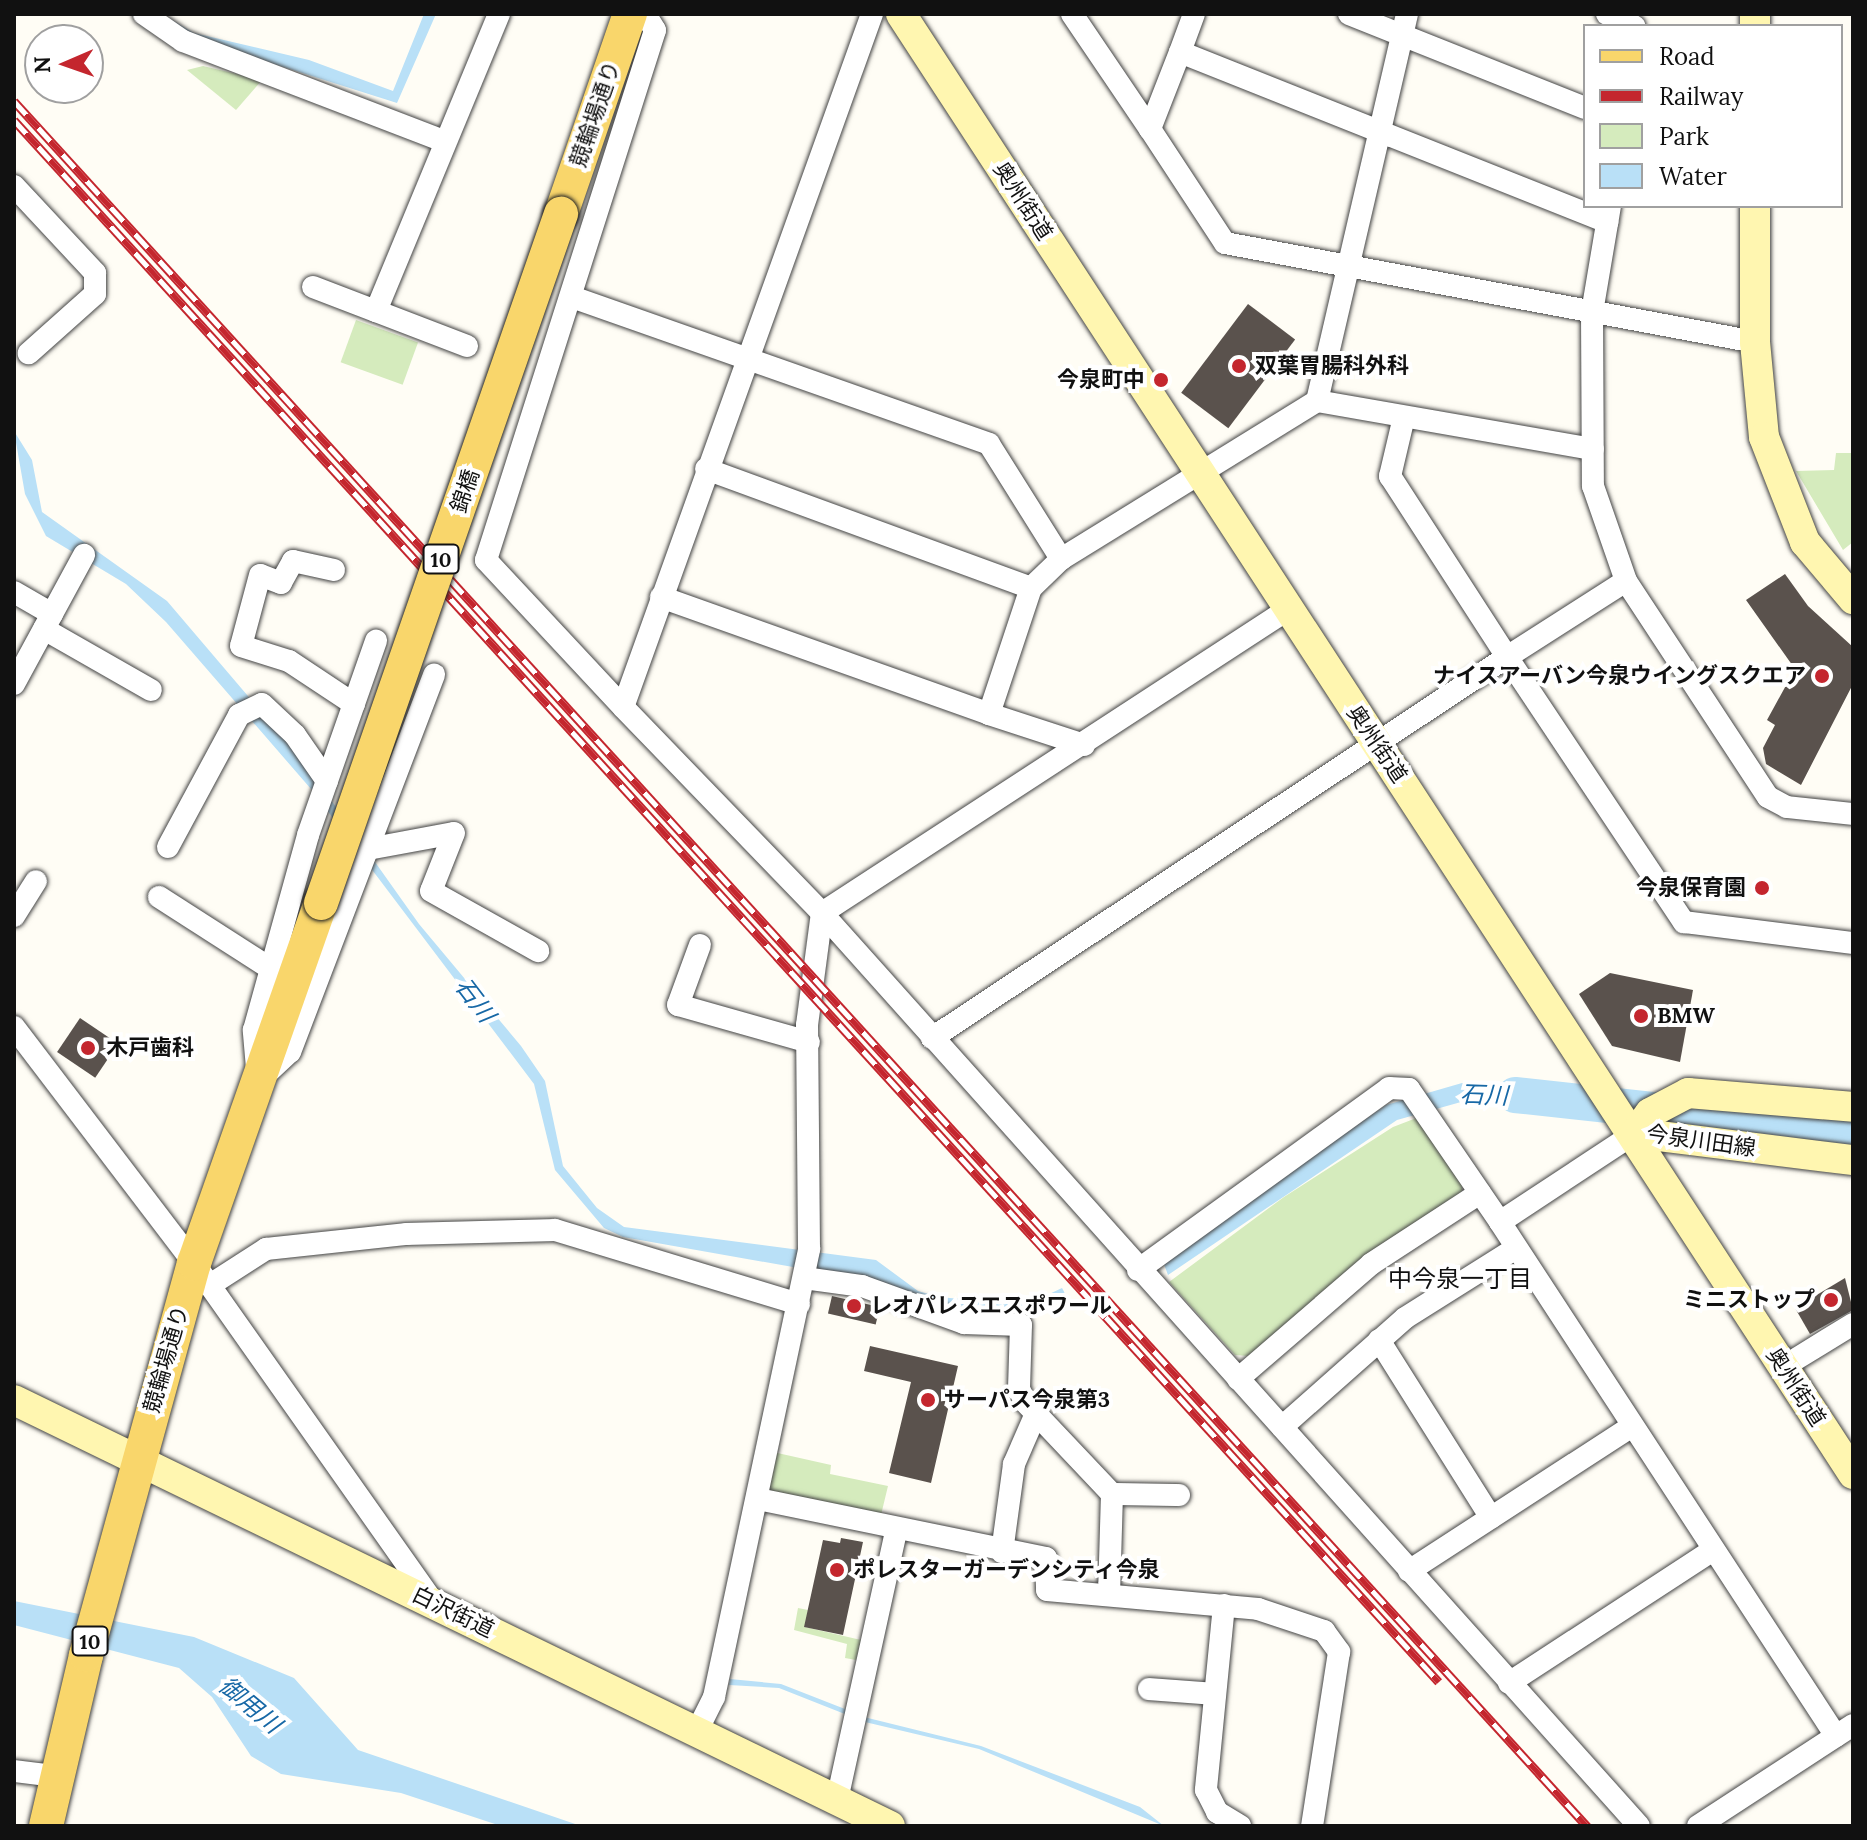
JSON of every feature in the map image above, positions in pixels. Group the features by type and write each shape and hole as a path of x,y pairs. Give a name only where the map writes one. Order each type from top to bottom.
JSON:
{"main road":[{"name":"競輪場通り","path":"561,214 630,14"},
{"name":"錦橋","path":"321,903 561,214"},
{"name":"競輪場通り","path":"46,1826 55,1776 138,1457 202,1274 258,1081 321,903"}],"street":[{"path":"376,311 499,14"},
{"path":"645,14 655,30 486,560 822,913 1138,1270 1639,1826"},
{"path":"623,707 872,14"},
{"name":"奥州街道","path":"901,14 1287,610 1635,1133 1853,1474"},
{"path":"1072,14 1225,243 1755,342"},
{"path":"1150,129 1194,14"},
{"path":"1349,14 1583,107"},
{"path":"1317,401 1407,14"},
{"path":"1607,14 1630,24"},
{"path":"149,16 183,41 444,141"},
{"path":"1180,52 1380,131 1583,205"},
{"path":"14,186 95,273 95,294 29,353"},
{"path":"1755,208 1755,342 1764,437 1787,508 1805,542 1853,599"},
{"path":"1608,214 1592,312 1593,486 1626,581 1768,797 1787,807 1853,814"},
{"path":"313,287 467,346"},
{"path":"572,297 989,444 1061,559"},
{"path":"989,714 1031,588 1061,559 1201,476 1317,401 1593,449"},
{"path":"1404,417 1390,476 1684,922 1853,943"},
{"path":"706,469 1031,588"},
{"path":"14,684 84,555"},
{"path":"334,570 293,561 281,583 260,575 241,646 289,661 354,704"},
{"path":"932,1038 1626,581"},
{"path":"14,592 48,621 151,690"},
{"path":"661,597 1084,745"},
{"path":"822,913 1287,610"},
{"path":"258,1081 254,1030 327,781 376,641"},
{"path":"258,1081 290,1052 434,675"},
{"path":"168,847 239,715 262,704 295,735 327,781"},
{"path":"368,849 454,833 431,891 538,951"},
{"path":"14,916 36,881"},
{"path":"159,897 271,969"},
{"path":"696,1733 714,1697 804,1278 809,1042 822,913"},
{"path":"700,945 678,1005 809,1042"},
{"path":"14,1027 202,1274 432,1601"},
{"path":"1138,1270 1389,1088 1409,1089 1500,1222 1713,1550 1847,1732 1698,1826"},
{"name":"今泉川田線","path":"1853,1107 1688,1093 1650,1113 1635,1133 1853,1160"},
{"path":"1500,1222 1635,1133"},
{"path":"1238,1379 1371,1264 1480,1193"},
{"path":"202,1274 266,1249 407,1234 555,1230 799,1304"},
{"path":"1282,1427 1379,1340 1516,1248"},
{"path":"804,1278 862,1286 964,1323 1021,1325 1019,1389 1034,1418 1112,1494 1179,1495"},
{"path":"1783,1367 1853,1324"},
{"path":"1379,1340 1491,1518"},
{"name":"白沢街道","path":"14,1400 138,1457 890,1826"},
{"path":"1002,1552 1014,1464 1034,1418"},
{"path":"1409,1571 1632,1426"},
{"path":"1109,1595 1112,1494"},
{"path":"758,1499 896,1531 1046,1558 1047,1590 1224,1605 1324,1631 1339,1652 1312,1826"},
{"path":"837,1800 896,1531"},
{"path":"1509,1683 1713,1550"},
{"path":"1224,1605 1206,1790 1217,1812 1240,1826"},
{"path":"1149,1689 1215,1694"},
{"path":"14,1771 55,1776"}],"green space":[{"path":"203,66 262,80 236,110 187,70"},
{"path":"356,320 418,343 403,385 341,362"},
{"path":"1836,453 1853,453 1853,542 1843,550 1796,471 1834,470"},
{"path":"1419,1117 1463,1182 1461,1196 1383,1246 1249,1356 1235,1355 1169,1282 1284,1197 1393,1127"},
{"path":"773,1452 831,1465 830,1474 888,1486 881,1515 770,1492 765,1485"},
{"path":"798,1608 808,1610 805,1627 861,1640 856,1660 845,1658 847,1644 794,1630"}],"water":[{"path":"162,14 194,33 309,60 393,91 424,14 436,14 397,103 192,38"},
{"path":"14,431 32,460 42,512 167,601 304,762 419,924 521,1046 545,1081 563,1166 597,1208 624,1227 876,1260 918,1291 939,1297 1026,1305 1062,1288 1068,1299 1026,1314 954,1310 872,1281 623,1237 604,1228 555,1170 534,1084 311,789 166,622 126,584 46,536 25,494"},
{"path":"1497,1082 1563,1090 1561,1107 1461,1102 1397,1120 1168,1275 1162,1259 1386,1105 1462,1083"},
{"name":"御用川","path":"14,1601 194,1637 294,1678 358,1750 581,1826 501,1826 401,1793 281,1774 251,1756 212,1697 179,1668 14,1625"},
{"path":"730,1679 781,1684 868,1718 981,1746 1140,1807 1164,1826 979,1749 865,1722 779,1688 729,1685"}],"building":[{"name":"双葉胃腸科外科","path":"1248,304 1295,340 1228,428 1181,393"},
{"name":"ナイスアーバン今泉ウイングスクエア","path":"1785,574 1808,606 1853,647 1853,684 1801,785 1766,764 1763,748 1775,725 1767,720 1795,669 1746,600"},
{"name":"BMW","path":"1610,973 1693,990 1680,1062 1612,1046 1579,994"},
{"name":"木戸歯科","path":"80,1018 118,1044 95,1078 57,1052"},
{"name":"ミニストップ","path":"1845,1278 1853,1310 1810,1334 1795,1308"},
{"name":"レオパレスエスポワール","path":"832,1296 880,1307 876,1325 828,1314"},
{"name":"サーパス今泉第3","path":"870,1346 958,1366 931,1483 889,1473 911,1382 864,1371"},
{"name":"ポレスターガーデンシティ今泉","path":"841,1538 863,1542 843,1635 804,1627 823,1540 840,1543"}],"waterway":[{"name":"石川","path":"1515,1095 1853,1132"}],"railway":[{"path":"14,101 1587,1826"},
{"path":"14,120 1439,1682"}],"place":[{"name":"双葉胃腸科外科","path":"1239,366"},
{"name":"今泉町中","path":"1161,380"},
{"name":"ナイスアーバン今泉ウイングスクエア","path":"1822,676"},
{"name":"今泉保育園","path":"1762,888"},
{"name":"BMW","path":"1641,1016"},
{"name":"木戸歯科","path":"88,1048"},
{"name":"ミニストップ","path":"1831,1300"},
{"name":"レオパレスエスポワール","path":"854,1306"},
{"name":"サーパス今泉第3","path":"928,1400"},
{"name":"ポレスターガーデンシティ今泉","path":"837,1570"}],"district":[{"name":"中今泉一丁目","path":"1460,1279"}]}
